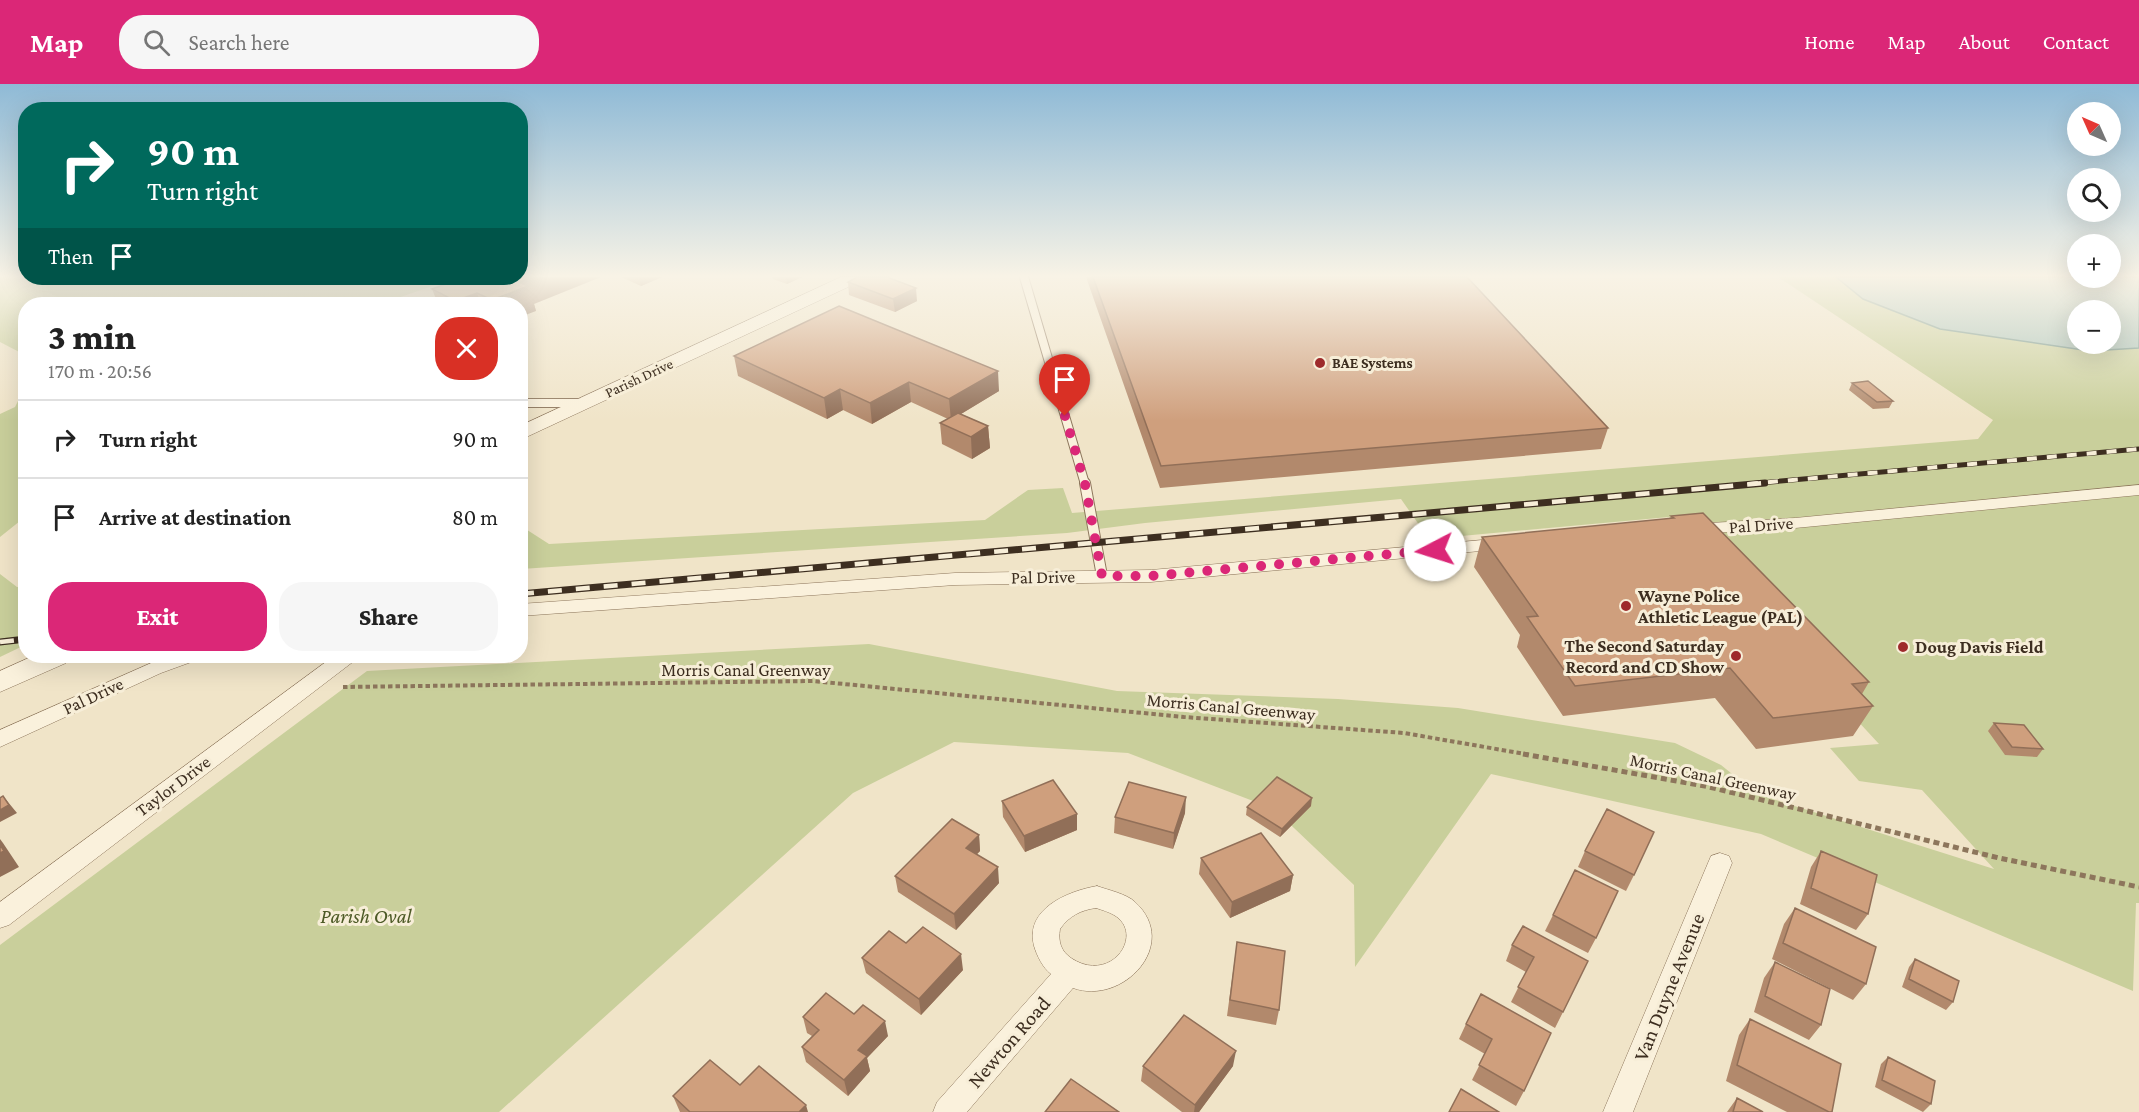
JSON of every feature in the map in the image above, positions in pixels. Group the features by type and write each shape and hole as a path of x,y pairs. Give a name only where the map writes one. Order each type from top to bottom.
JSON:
{"street":[{"name":"Parish Drive","path":"528,430 752,325"},
{"name":"Pal Drive","path":"1678,530 1796,523 2139,490"},
{"name":"Pal Drive","path":"528,609 955,579 1151,576 1518,543"},
{"path":"0,682 41,663"},
{"name":"Pal Drive","path":"0,739 168,663"},
{"name":"Taylor Drive","path":"0,917 338,663"},
{"name":"Van Duyne Avenue","path":"1618,1112 1720,863"},
{"name":"Newton Road","path":"948,1112 1069,973"}],"lane":[{"path":"1038,325 1085,484 1102,576"},
{"path":"528,403 585,403"}],"path":[{"name":"Morris Canal Greenway","path":"306,687 813,681 1184,717 1404,733 1705,786 1999,858 2139,887"}],"green space":[{"path":"0,325 18,325 18,351 0,342"},
{"name":"Parish Oval","path":"1850,325 1930,325 1940,329 2067,348 2067,354 2121,354 2121,349 2139,348 2139,903 2136,903 2133,991 1761,834 1491,774 1355,967 1354,885 1274,809 1128,753 954,742 853,793 499,1112 0,1112 0,945 367,671 869,644 1117,691 1338,699 1458,708 1675,743 1721,765 1757,794 1994,869 1922,790 1859,781 1830,748 1879,744 1669,517 1429,539 1401,499 1145,523 1067,533 528,569 528,530 549,544 985,520 1028,490 1063,488 1072,513 1978,439 1993,420"},
{"path":"18,401 18,523 0,537 0,414 15,407"},
{"path":"0,574 18,587 18,648 0,657"}],"water":[{"path":"1930,325 2067,325 2067,348 1940,329"},
{"path":"2121,325 2139,325 2139,348 2121,349"}],"building":[{"path":"799,325 885,325 998,371 949,399 909,382 870,403 840,389 824,398 734,356"},
{"name":"BAE Systems","path":"1110,325 1512,325 1608,428 1161,466"},
{"path":"1868,381 1893,401 1877,402 1852,383"},
{"path":"958,413 988,426 971,437 940,423"},
{"name":"Wayne Police Athletic League (PAL)","path":"1703,513 1869,682 1852,684 1873,706 1773,718 1730,668 1575,686 1527,617 1538,616 1482,537 1674,518 1671,516"},
{"path":"1994,723 2024,725 2043,749 2012,747"},
{"path":"1277,777 1312,798 1282,829 1247,807"},
{"path":"1053,780 1077,814 1024,836 1002,801"},
{"path":"1129,782 1186,797 1174,833 1115,817"},
{"path":"3,796 9,805 0,810 0,798"},
{"path":"1607,809 1654,832 1634,875 1585,851"},
{"path":"952,819 979,835 966,848 998,867 954,914 895,876"},
{"path":"1261,833 1293,875 1232,902 1201,858"},
{"path":"1821,851 1877,875 1868,914 1811,888"},
{"path":"1575,870 1618,891 1596,938 1553,915"},
{"path":"1795,908 1876,947 1866,984 1783,943"},
{"path":"1523,926 1588,961 1563,1012 1518,987 1534,957 1512,945"},
{"path":"923,927 961,954 919,999 862,958 889,931 906,943"},
{"path":"1237,942 1285,951 1279,1010 1230,1000"},
{"path":"1915,959 1959,981 1953,1002 1909,979"},
{"path":"1775,962 1830,989 1821,1025 1765,996"},
{"path":"826,993 854,1014 863,1005 885,1021 858,1050 867,1056 844,1080 802,1047 819,1030 803,1017"},
{"path":"1481,994 1551,1033 1524,1091 1479,1065 1492,1039 1466,1024"},
{"path":"1184,1015 1236,1051 1195,1105 1143,1066"},
{"path":"1750,1019 1841,1064 1832,1112 1737,1065"},
{"path":"1888,1057 1935,1081 1931,1104 1882,1080"},
{"path":"710,1060 740,1085 759,1066 806,1105 799,1112 690,1112 673,1096"},
{"path":"1071,1079 1119,1112 1045,1112"},
{"path":"1461,1089 1499,1112 1449,1112"},
{"path":"1737,1098 1763,1112 1733,1112"}],"railway":[{"path":"1748,484 2139,449"},
{"path":"528,593 1765,483"},
{"path":"0,642 18,640"}],"place":[{"name":"BAE Systems","path":"1320,363"},
{"name":"Wayne Police Athletic League (PAL)","path":"1626,606"},
{"name":"Doug Davis Field","path":"1903,647"},
{"name":"The Second Saturday Record and CD Show","path":"1736,656"}],"route":[{"path":"1065,416 1085,484 1102,576 1151,576 1435,550"}]}
